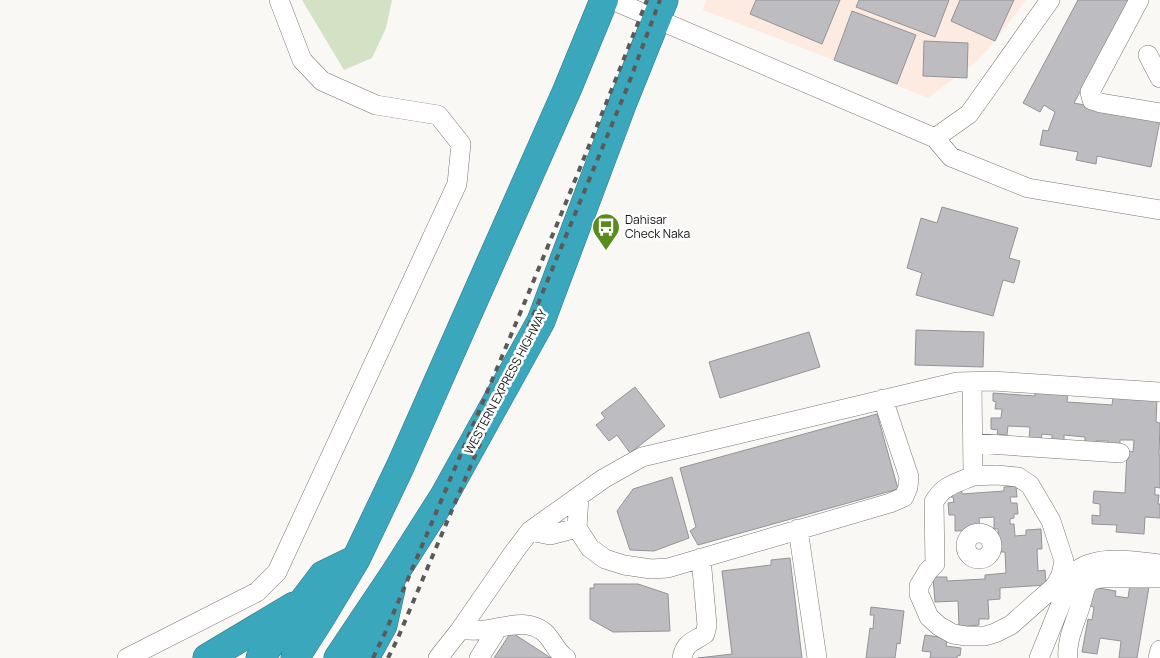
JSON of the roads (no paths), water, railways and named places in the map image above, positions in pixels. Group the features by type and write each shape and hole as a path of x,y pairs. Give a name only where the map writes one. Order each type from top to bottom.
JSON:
{"highway":[{"path":"295,658 356,558 400,467 567,90 604,0"},
{"name":"WESTERN EXPRESS HIGHWAY","path":"338,658 444,496 540,321 660,9"},
{"path":"260,658 323,575 356,558"},
{"path":"365,658 383,625 395,573"},
{"path":"207,658 305,600"}],"street":[{"path":"127,658 257,592 277,572 457,184 461,144 438,115 376,105 322,81 302,60 279,0"},
{"path":"612,0 660,9 935,138 950,157 1028,188 1160,210"},
{"path":"935,138 969,114 1050,0"},
{"path":"1139,0 1090,92 1092,100 1101,103 1160,113"},
{"path":"1148,55 1160,78"},
{"path":"438,658 530,531 603,479 642,457 957,382 993,381 1160,392"},
{"path":"972,382 973,476"},
{"path":"579,497 577,528 590,548 605,559 624,565 651,569 668,568 890,503 904,497 909,477 883,399"},
{"path":"973,443 1120,453"},
{"path":"997,475 1018,477 1030,485 1051,521 1064,561 1061,575 1055,586 1011,625 985,636 953,634 938,626 929,617 919,594 919,586 928,571 935,564 934,502 939,493 946,487 973,476 997,475"},
{"path":"530,531 550,535 577,528"},
{"path":"798,529 817,658"},
{"path":"934,545 966,546"},
{"path":"1132,551 1154,552 1160,549 1160,547"},
{"path":"682,658 684,650 689,643 705,634 707,625 701,558"},
{"path":"1039,658 1076,570 1088,564 1114,560 1160,564"},
{"path":"1068,658 1069,644 1074,625 1084,592 1091,581 1098,578 1160,578"},
{"path":"460,630 490,630 512,624 534,627 542,630 553,642 558,652 566,658"},
{"path":"479,658 498,628"},
{"path":"1158,658 1160,650"}],"railway":[{"path":"373,658 518,318 647,0"},
{"path":"388,658 485,432 627,88 660,0"}],"place":[{"name":"Dahisar Check Naka","path":"606,251"}]}
